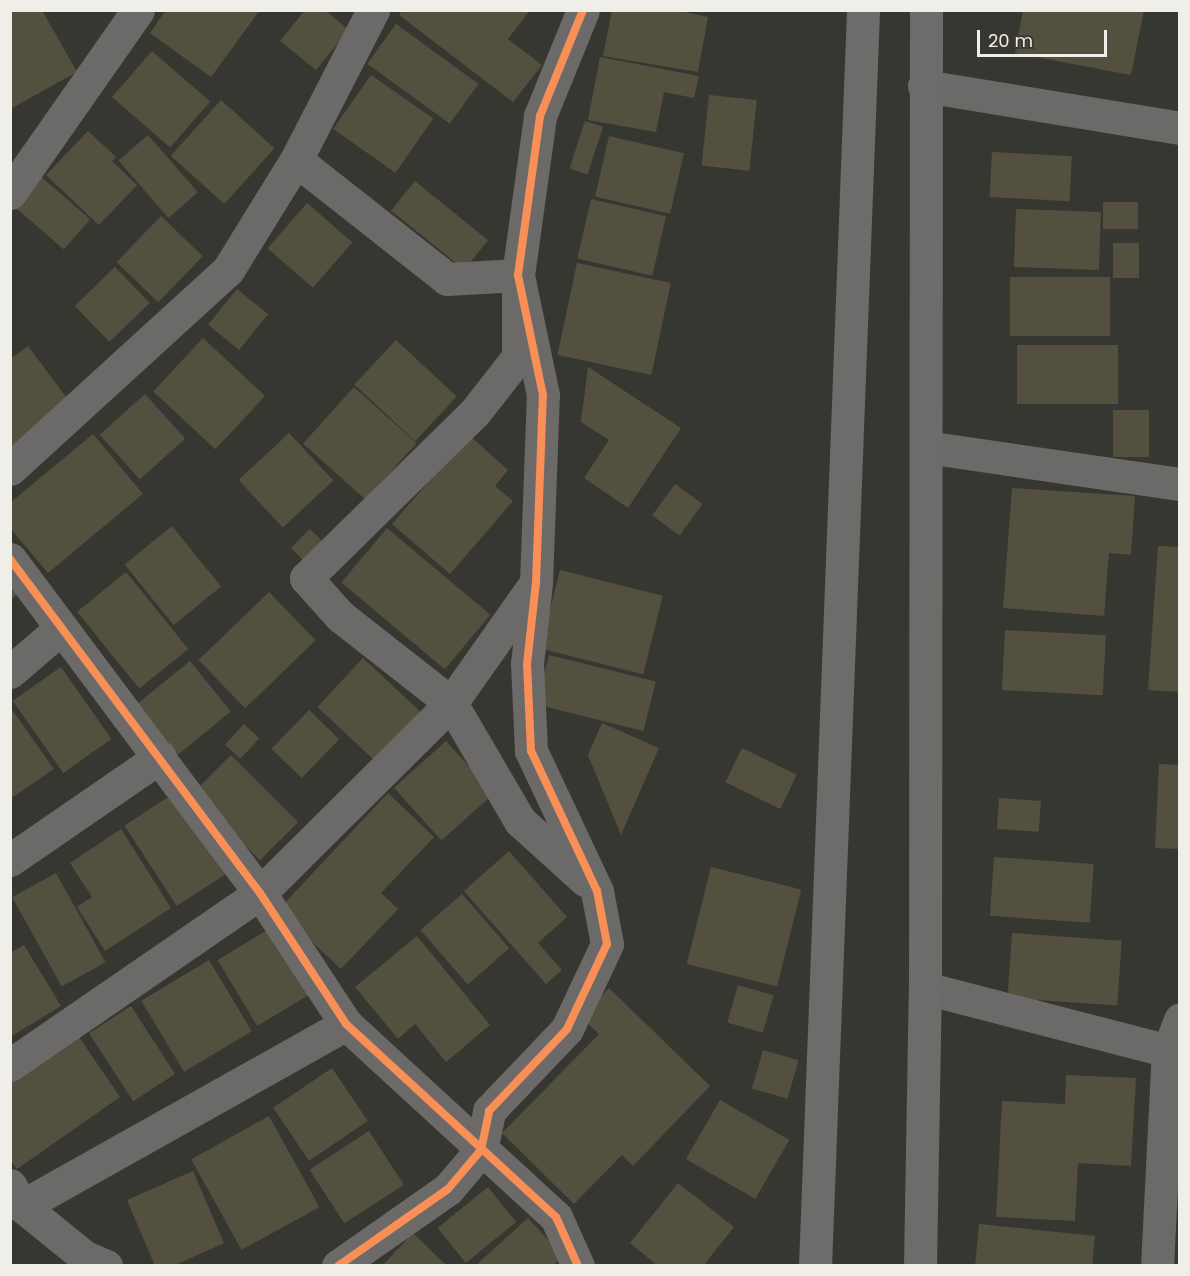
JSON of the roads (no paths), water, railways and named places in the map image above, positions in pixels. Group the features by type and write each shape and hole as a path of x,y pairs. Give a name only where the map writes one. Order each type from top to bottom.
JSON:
{"main road":[{"path":"815,1266 863,10"},
{"path":"920,1266 925,988 924,86 926,10"}],"street":[{"path":"10,193 138,10"},
{"path":"10,469 228,270 296,160 374,10"},
{"path":"583,10 540,116 518,274 518,357 475,412 306,578 340,616 451,703 520,821 597,891"},
{"path":"924,86 1179,128"},
{"path":"296,160 447,279 518,274"},
{"path":"338,1266 448,1189 482,1150 489,1111 567,1029 607,944 597,891 531,751 527,664 536,583 543,394 518,274"},
{"path":"926,447 1179,484"},
{"path":"10,559 60,629 160,757 260,893 346,1023 556,1217 578,1266"},
{"path":"10,1065 260,893 451,703 536,583"},
{"path":"10,672 60,629"},
{"path":"10,860 160,757"},
{"path":"925,988 1174,1055"},
{"path":"1157,1266 1179,1019"},
{"path":"106,1266 85,1257 16,1196 346,1023"}]}
